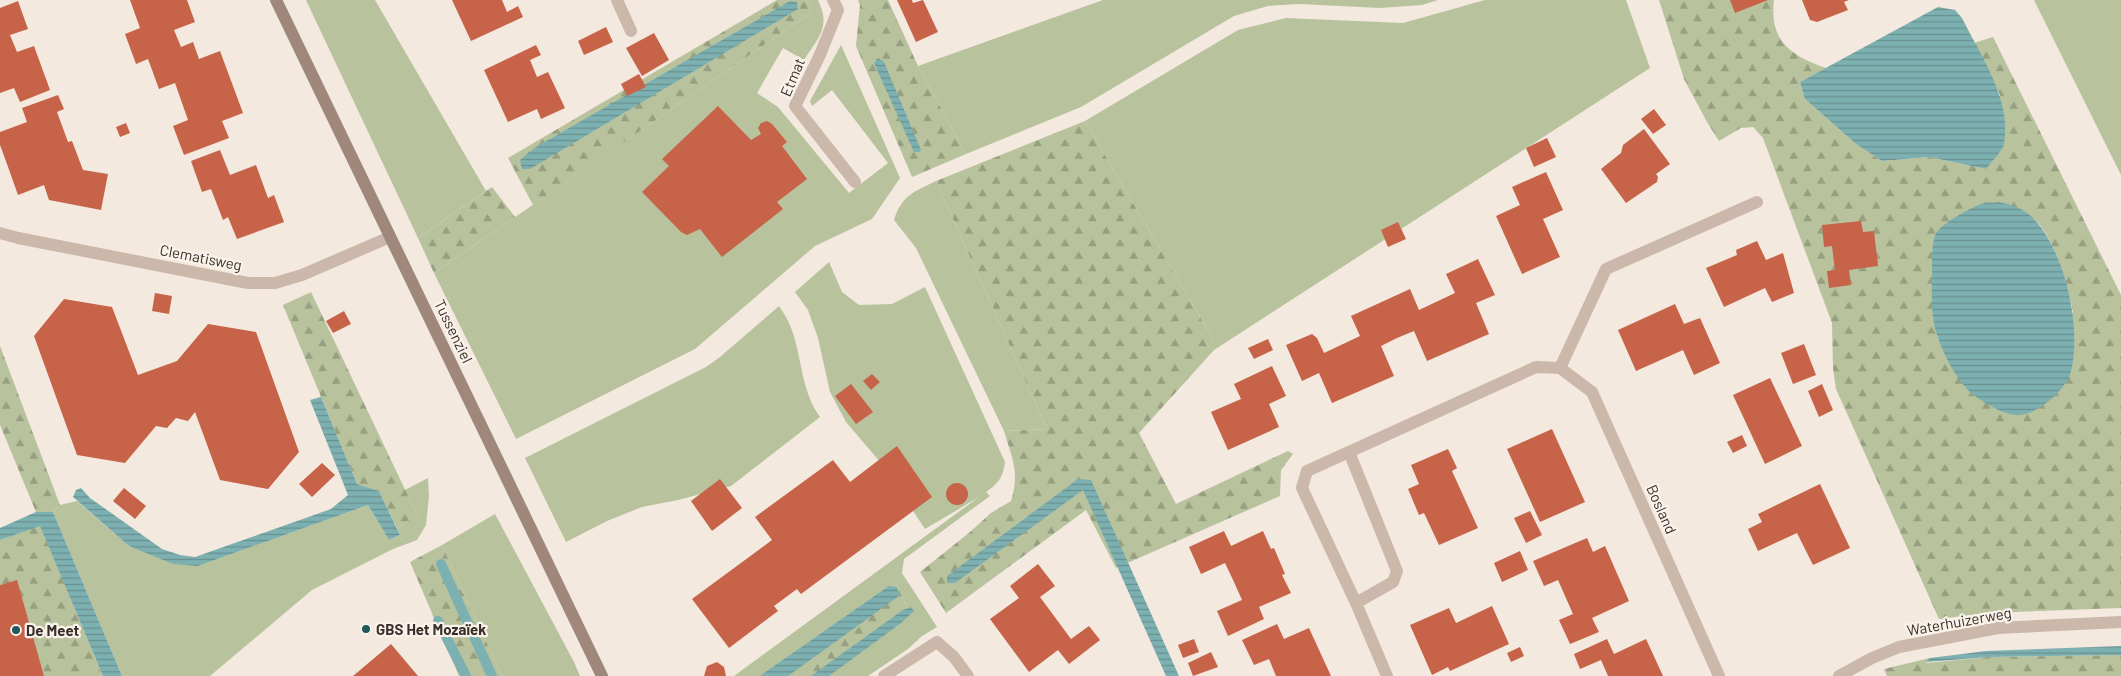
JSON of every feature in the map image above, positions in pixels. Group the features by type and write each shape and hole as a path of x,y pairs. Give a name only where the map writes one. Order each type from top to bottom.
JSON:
{"street":[{"name":"Tussenziel","path":"276,0 602,676"},
{"path":"617,0 631,31"},
{"name":"Etmat","path":"833,0 838,10 819,57 795,106 855,182"},
{"path":"1388,676 1302,488 1307,471 1536,367 1560,368 1606,269 1757,202"},
{"name":"Clematisweg","path":"0,233 248,283 274,283 302,275 390,237"},
{"name":"Bosland","path":"1560,368 1592,392 1719,676"},
{"path":"1349,452 1397,571 1393,582 1356,603"},
{"name":"Waterhuizerweg","path":"1839,676 1872,658 1899,647 1998,628 2121,622"},
{"path":"884,676 936,642 954,657 968,676"}],"green space":[{"path":"306,0 375,0 486,191 418,238"},
{"path":"777,0 806,0 812,12 533,205 508,158"},
{"path":"806,0 818,0 822,10 823,25 818,38 804,60 783,48 757,93 778,107 849,193 888,163 832,90 812,106 810,101 841,45 900,178 872,219 815,246 695,349 516,439 434,273 812,12"},
{"path":"858,0 888,0 918,66 966,154 912,177 856,46 860,5"},
{"path":"1103,0 1438,0 1422,5 1380,8 1299,4 1268,6 1234,16 1081,107 966,154 918,66"},
{"path":"1485,0 1626,0 1650,68 1214,350 1214,341 1085,121 1238,30 1286,18 1403,23"},
{"path":"1659,0 1774,0 1773,14 1775,26 1785,45 1802,58 1826,68 1800,82 1805,99 1856,144 1882,161 1929,157 1986,169 2000,95 1974,43 1993,37 2121,295 2121,608 1986,613 1939,619 1836,389 1833,368 1832,323 1763,138 1753,127 1741,128 1719,141 1684,79","holes":["1984,203 2031,218 2042,227 2054,249 2068,290 2073,312 1988,404 1967,388 1947,358 1937,336 1932,300 1932,250 1953,219"]},
{"path":"2034,0 2121,0 2121,175"},
{"path":"1085,121 1214,341 1214,350 1139,433 1176,504 1288,451 1293,454 1281,470 1280,496 1116,568 1086,510 946,613 920,572 991,513 1011,501 1014,491 1015,473 1004,431 1047,429 936,181"},
{"path":"936,181 1047,429 1004,431 916,248 894,220 901,205 910,195"},
{"path":"492,187 515,217 434,273 418,238"},
{"path":"829,262 842,292 859,305 892,304 925,287 1005,462 1002,476 986,492 990,496 904,559 902,573 937,627 922,636 908,649 868,676 822,676 909,613 897,585 776,676 734,676 979,497 925,529 881,463 846,422 830,392 818,338 808,310 795,292"},
{"path":"311,292 420,521 408,521 397,528 379,491 357,484 283,305"},
{"path":"779,306 791,329 806,387 812,404 820,417 731,486 642,507 607,521 566,542 525,458 706,367"},
{"path":"0,346 60,505 53,512 36,512 0,425"},
{"path":"428,478 429,496 426,525 417,540 393,549 312,590 210,676 122,676 53,512 60,505 77,501 129,546 198,566 368,505 389,540 400,535 397,528 408,521 420,521 405,490"},
{"path":"495,514 580,676 502,676 442,545"},
{"path":"40,525 103,676 44,676 16,581 0,585 0,540"},
{"path":"442,545 502,676 459,676 410,562"},
{"path":"897,585 909,613 822,676 771,676"},
{"path":"2121,655 2121,676 1887,676 1884,669 1930,658 1926,663 1989,657"}],"water":[{"path":"790,1 797,2 798,9 530,169 522,169 520,160 536,147"},
{"path":"1938,7 1955,10 1962,18 1986,63 1999,95 2005,127 2004,144 1999,154 1986,169 1929,157 1882,161 1856,144 1805,99 1800,82"},
{"path":"878,58 884,62 921,150 919,152 914,152 874,63"},
{"path":"1999,202 2023,210 2035,220 2046,235 2056,253 2063,273 2073,318 2073,360 2069,378 2047,402 2036,410 2019,415 2006,413 1991,406 1966,388 1953,371 1943,351 1935,330 1933,314 1932,252 1936,233 1950,220 1973,208 1984,203"},
{"path":"321,397 357,484 379,491 400,535 389,540 368,505 198,566 173,564 129,546 73,497 76,490 81,488 90,498 162,549 180,555 195,557 331,509 348,495 310,400"},
{"path":"1078,479 1091,480 1179,676 1166,676 1083,490 955,583 947,583 947,576"},
{"path":"36,512 53,512 122,676 103,676 40,526 0,540 0,528"},
{"path":"889,586 897,587 899,596 788,676 760,676"},
{"path":"911,607 914,611 901,623 829,676 811,676 903,610"},
{"path":"2121,646 2121,655 1989,657 1926,662 1930,658 1986,651"}],"building":[{"path":"130,0 187,0 195,22 174,30 181,47 193,42 199,59 220,51 243,113 222,121 229,138 184,155 173,126 188,120 175,83 159,89 148,59 136,64 125,34 140,28"},
{"path":"452,0 502,0 507,12 518,6 523,17 471,41"},
{"path":"897,0 912,0 913,3 923,0 938,32 916,42"},
{"path":"1730,0 1768,0 1735,13"},
{"path":"1802,0 1849,0 1844,2 1848,10 1817,22 1810,20"},
{"path":"18,1 28,29 10,35 17,52 34,46 50,90 20,102 14,88 0,93 0,8"},
{"path":"606,27 613,42 584,55 578,41"},
{"path":"654,33 669,60 642,76 626,48"},
{"path":"536,45 541,55 530,60 537,77 548,72 565,108 541,119 537,109 508,122 484,70"},
{"path":"639,74 646,87 627,96 621,84"},
{"path":"58,95 64,109 57,112 68,142 72,141 83,170 108,174 101,210 49,200 44,185 18,195 0,145 0,132 27,122 22,108"},
{"path":"718,106 751,140 761,134 758,128 761,123 767,121 772,124 787,142 782,146 807,179 777,202 783,209 722,257 700,229 687,235 681,232 642,192 669,166 662,159"},
{"path":"1654,109 1666,125 1653,134 1641,119"},
{"path":"126,123 130,133 120,137 116,127"},
{"path":"1644,129 1670,164 1656,174 1658,177 1657,182 1626,203 1601,169 1621,153 1623,145"},
{"path":"1547,138 1556,157 1534,167 1526,148"},
{"path":"220,150 230,175 256,165 268,198 274,195 284,222 237,239 228,217 223,220 211,189 202,192 191,161"},
{"path":"1546,172 1563,210 1543,219 1560,257 1522,274 1496,216 1520,205 1512,187"},
{"path":"1861,221 1863,232 1874,231 1878,266 1849,270 1851,285 1829,288 1827,271 1835,270 1832,246 1824,247 1822,225"},
{"path":"1398,222 1406,239 1388,247 1381,230"},
{"path":"1757,241 1766,260 1783,253 1794,293 1772,302 1765,288 1724,307 1706,268 1737,255 1736,250"},
{"path":"1478,259 1495,295 1476,303 1489,334 1427,361 1414,331 1397,338 1381,346 1394,376 1332,403 1319,373 1302,381 1286,345 1312,334 1317,338 1324,353 1360,336 1351,316 1410,289 1419,310 1455,293 1446,274"},
{"path":"155,293 172,296 169,314 152,311"},
{"path":"64,299 112,307 138,375 177,361 208,324 256,332 299,452 268,489 220,480 195,412 188,421 176,418 167,428 156,426 125,463 77,455 34,336"},
{"path":"1675,304 1684,324 1700,318 1720,363 1694,375 1683,350 1636,371 1618,330"},
{"path":"344,311 351,324 333,333 326,321"},
{"path":"1268,339 1273,350 1254,359 1248,348"},
{"path":"1804,344 1816,375 1793,384 1781,353"},
{"path":"1272,366 1286,396 1269,404 1279,427 1228,450 1211,412 1241,399 1234,384"},
{"path":"872,374 880,382 871,390 863,381"},
{"path":"1770,378 1802,446 1765,464 1733,395"},
{"path":"851,384 873,412 856,424 835,396"},
{"path":"1822,384 1833,410 1819,417 1808,391"},
{"path":"1552,429 1585,502 1540,522 1507,449"},
{"path":"1742,435 1747,446 1733,453 1727,442"},
{"path":"897,446 932,497 801,594 797,589 774,606 778,611 729,648 692,599 772,540 755,517 833,460 850,482"},
{"path":"1448,449 1457,468 1452,471 1478,528 1439,545 1424,513 1419,515 1408,489 1419,484 1411,465"},
{"path":"322,463 335,475 312,497 299,484"},
{"path":"720,479 742,508 712,531 691,501"},
{"path":"957,483 965,486 968,494 965,502 957,505 949,502 946,494 949,486"},
{"path":"1820,484 1850,548 1813,565 1797,533 1758,551 1748,529 1762,522 1758,514"},
{"path":"124,488 146,506 135,519 113,501"},
{"path":"1530,511 1542,535 1526,543 1514,518"},
{"path":"1224,531 1231,546 1263,531 1271,549 1274,548 1285,574 1282,575 1291,593 1259,607 1264,619 1228,636 1217,611 1242,600 1225,563 1201,574 1189,547"},
{"path":"1587,538 1593,552 1605,546 1629,601 1592,618 1599,632 1570,644 1559,620 1573,614 1558,580 1544,586 1533,561"},
{"path":"1520,551 1528,570 1502,582 1494,563"},
{"path":"1038,564 1055,586 1040,597 1071,639 1089,626 1100,640 1069,664 1058,650 1029,672 990,619 1019,598 1010,586"},
{"name":"De Meet","path":"17,580 44,676 0,676 0,585"},
{"path":"1492,606 1509,644 1450,671 1448,667 1432,675 1410,625 1449,608 1456,623"},
{"path":"1277,624 1284,639 1309,628 1331,676 1276,676 1269,659 1254,665 1242,640"},
{"path":"1194,639 1199,652 1183,658 1178,645"},
{"path":"1607,639 1614,654 1646,639 1663,676 1608,676 1601,660 1580,669 1574,654"},
{"path":"391,644 418,676 353,676"},
{"path":"1520,647 1524,656 1511,662 1507,653"},
{"path":"1211,652 1218,667 1193,676 1188,663"},
{"path":"717,662 724,667 726,676 704,676 707,666"}],"waterway":[{"path":"441,564 492,676"},
{"path":"438,621 466,676"}],"place":[{"name":"GBS Het Mozaïek","path":"366,629"},
{"name":"De Meet","path":"16,630"}]}
